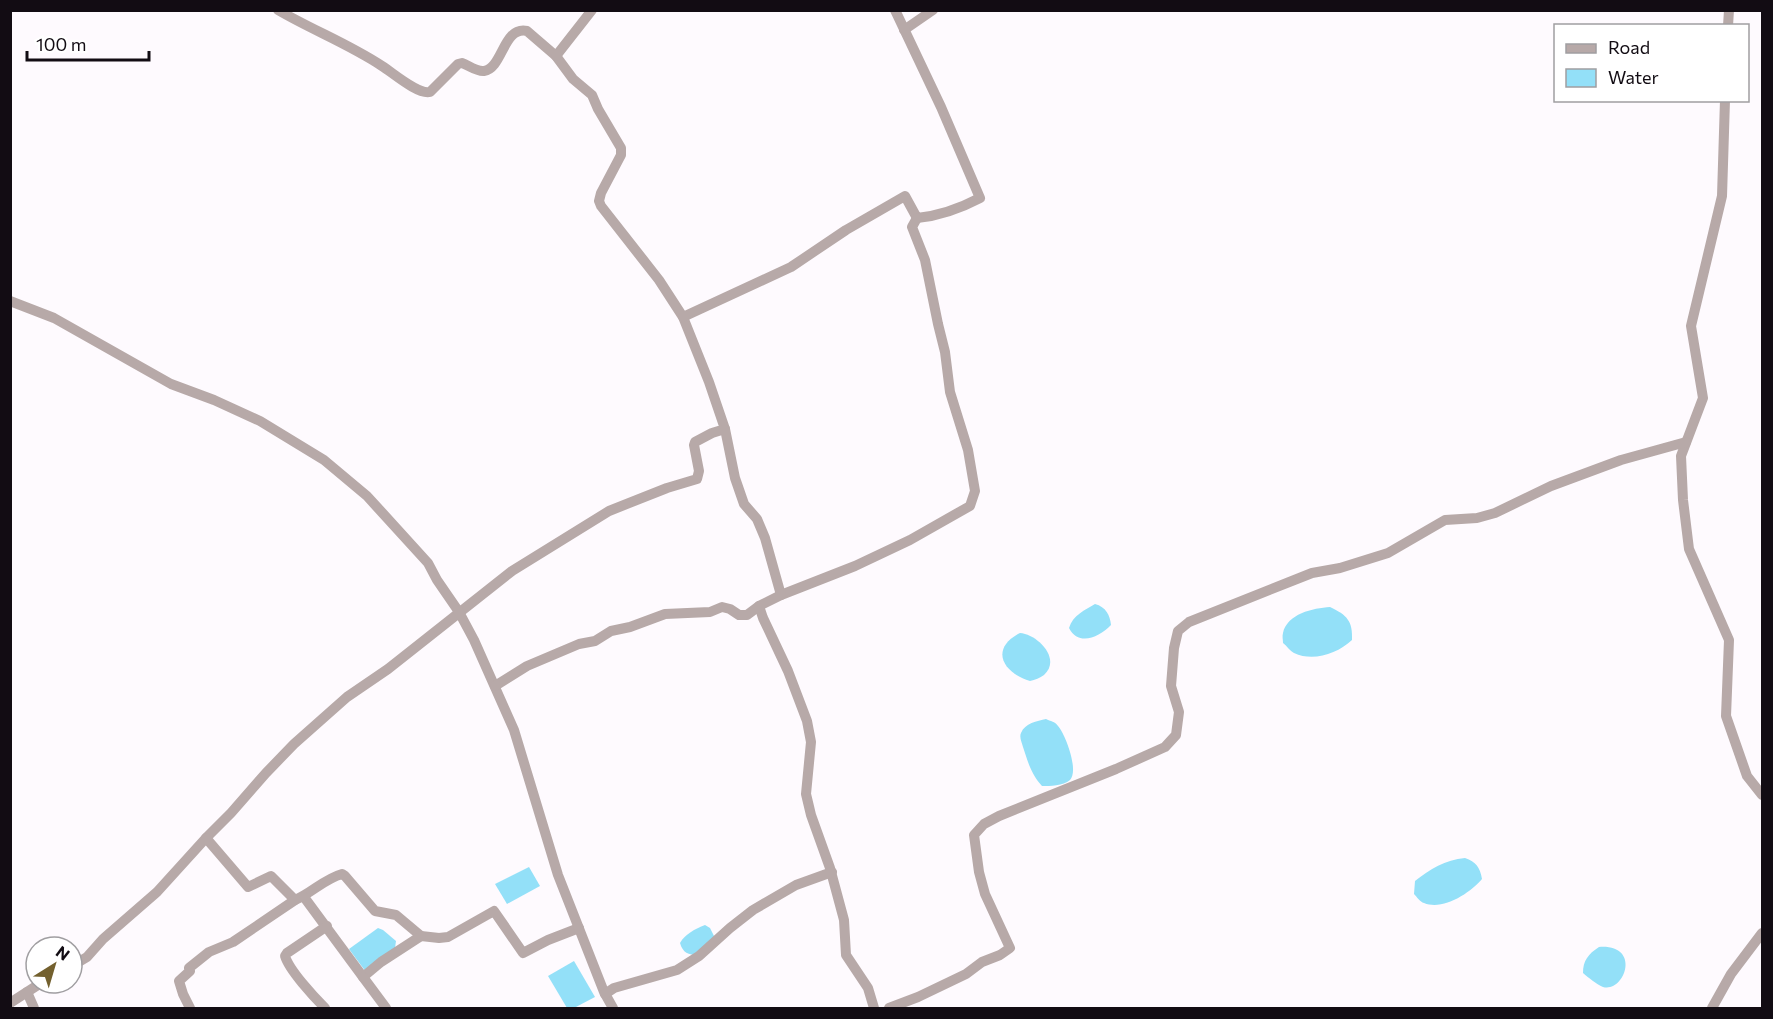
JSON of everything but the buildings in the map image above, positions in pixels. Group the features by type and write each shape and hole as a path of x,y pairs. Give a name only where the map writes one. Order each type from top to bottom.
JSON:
{"street":[{"path":"278,10 373,60 417,90 426,93 430,92 458,64 462,63 480,71 488,70 507,42 521,30 527,32 556,56 573,79 592,95 621,148 621,155 599,201 659,280 683,317 710,382 725,429 735,478 744,504 756,519 765,538 781,596"},
{"path":"556,56 592,10"},
{"path":"895,10 941,107 980,198 967,205 917,218"},
{"path":"904,30 933,10"},
{"path":"1725,102 1722,196 1691,326 1703,398 1681,456 1683,500 1689,549 1729,640 1726,716 1747,776 1762,795"},
{"path":"683,317 791,267 846,230 905,196 912,205 917,218"},
{"path":"495,686 527,666 579,644 595,641 611,631 630,627 665,614 710,612 722,607 739,615 747,615 759,606 910,540 970,506 975,491 968,450 950,392 945,352 925,260 912,227 917,218"},
{"path":"10,301 54,318 171,384 260,421 324,460 367,496 428,563 474,640 514,730 558,876 605,994 613,1008"},
{"path":"84,959 157,892 266,772 347,697 388,669 512,571 565,537 609,511 697,479 699,471 695,442 725,429"},
{"path":"889,1008 966,974 982,962 1011,948 985,894 979,872 974,835 984,824 1025,805 1165,747 1176,735 1179,712 1171,686 1173,657 1178,631 1189,622 1312,573 1340,568 1388,552 1445,520 1477,518 1496,513 1551,486 1621,460 1686,442"},
{"path":"759,606 807,721 811,742 806,794 817,834 832,872 844,920 846,955 868,988 874,1008"},
{"path":"206,838 245,886 250,887 271,876 299,899 327,926 386,1008"},
{"path":"605,994 614,988 677,970 699,956 753,910 796,885 832,872"},
{"path":"190,1008 179,981 190,971 189,968 209,952 232,942 332,877 344,874 375,911 396,915 421,936 448,937 494,911 523,953 579,928"},
{"path":"325,1008 294,972 285,956 327,926"},
{"path":"1712,1008 1731,974 1762,933"},
{"path":"363,977 381,962 421,936"},
{"path":"10,1003 24,994"}],"water":[{"path":"1095,604 1107,612 1111,625 1101,633 1089,638 1084,639 1073,634 1069,628 1073,620"},
{"path":"1330,607 1345,616 1350,623 1352,640 1346,645 1332,653 1309,657 1294,653 1283,643 1285,626 1295,617 1316,609"},
{"path":"1020,633 1027,634 1040,643 1049,655 1049,669 1044,675 1032,681 1013,672 1003,660 1002,653 1005,646 1010,639"},
{"path":"1046,719 1056,724 1061,731 1068,745 1073,769 1070,780 1067,782 1042,786 1030,768 1020,736 1028,725"},
{"path":"1465,858 1477,866 1482,879 1471,890 1448,903 1439,905 1420,901 1414,894 1415,881 1426,873 1444,863"},
{"path":"529,867 540,886 507,904 495,884"},
{"path":"705,925 710,928 715,938 698,955 686,953 680,943 682,940"},
{"path":"378,928 396,941 395,948 366,972 349,949"},
{"path":"1599,947 1612,948 1621,953 1625,960 1623,976 1611,987 1600,986 1583,973 1587,958"},
{"path":"574,961 595,997 574,1008 567,1008 548,976"}]}
